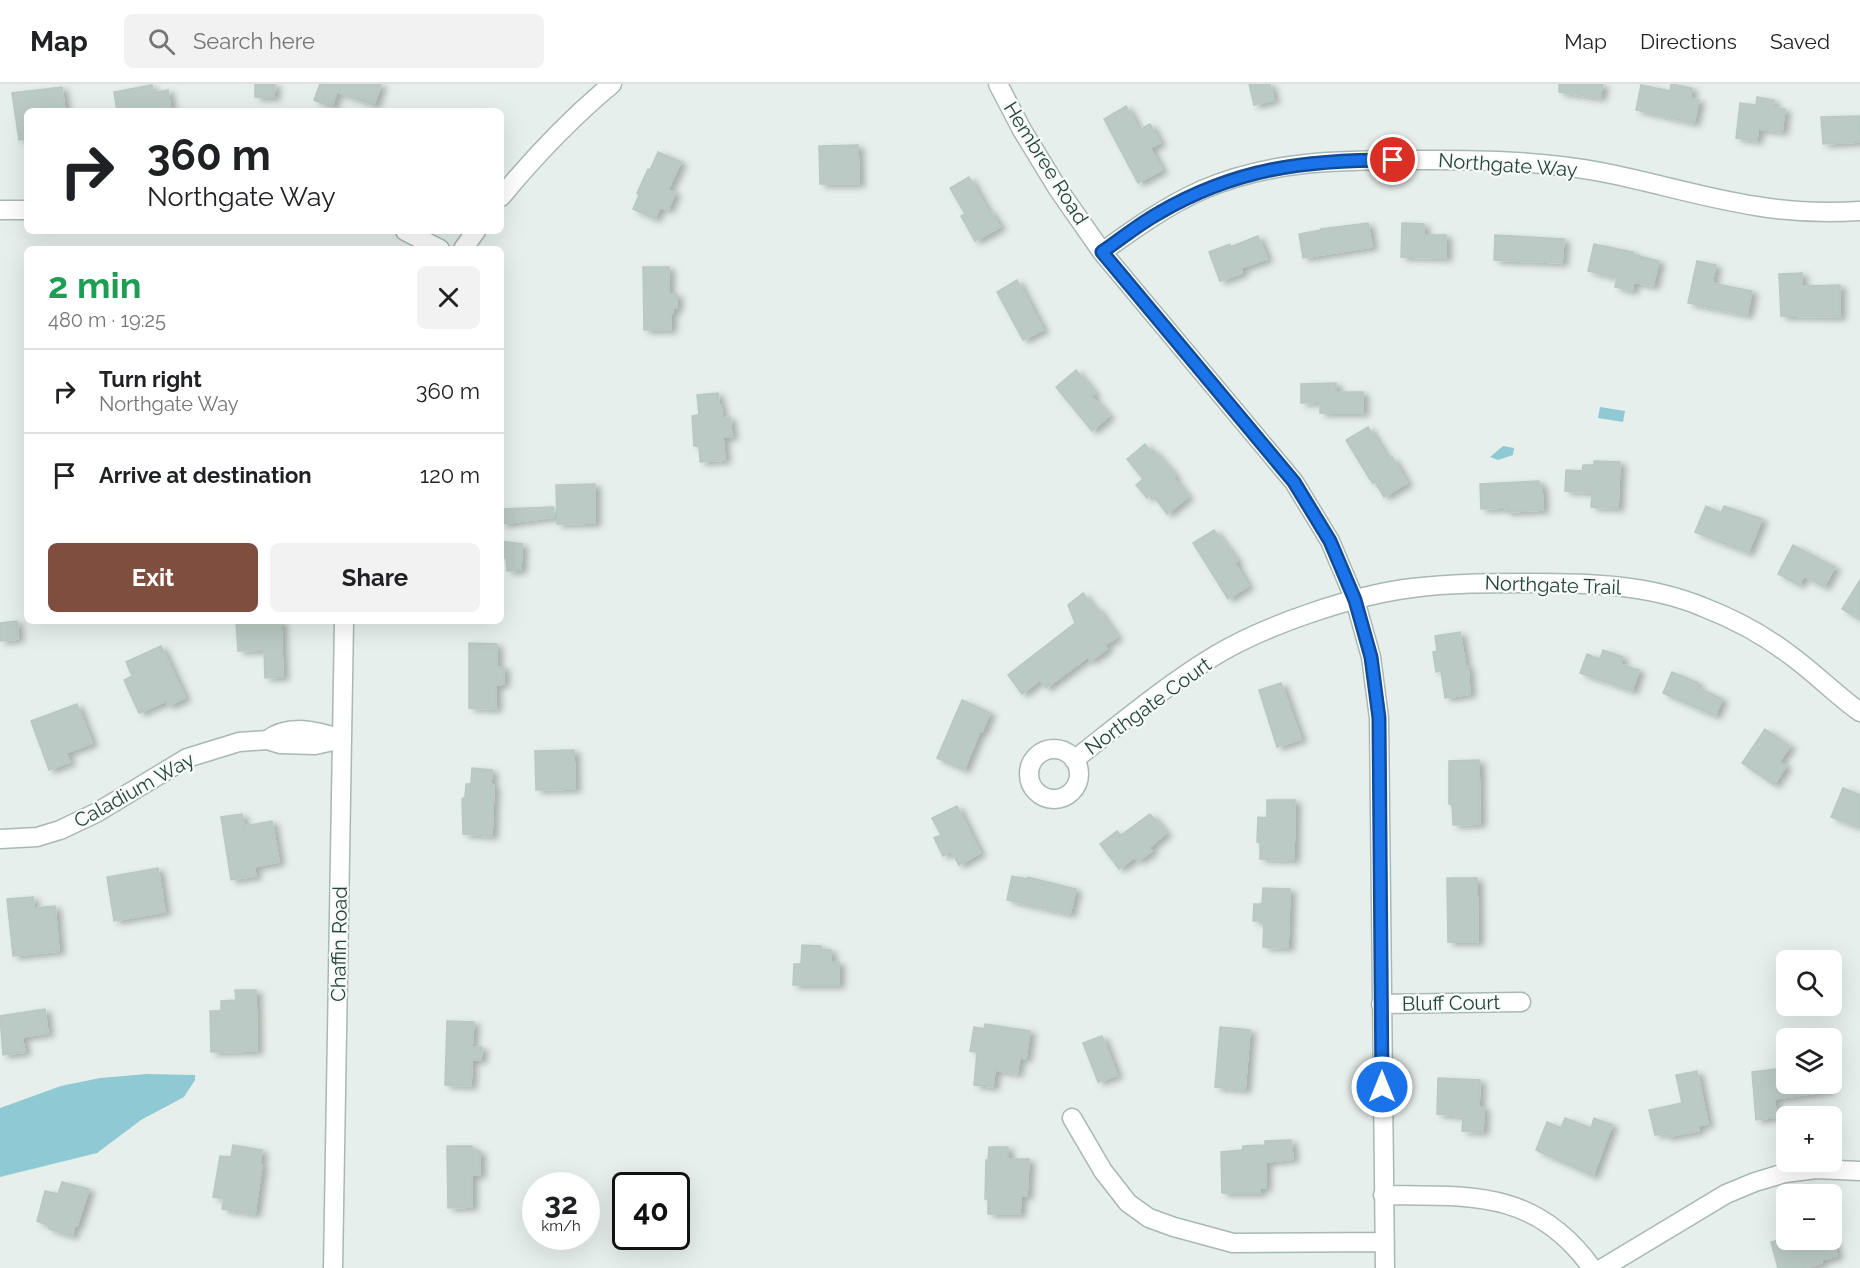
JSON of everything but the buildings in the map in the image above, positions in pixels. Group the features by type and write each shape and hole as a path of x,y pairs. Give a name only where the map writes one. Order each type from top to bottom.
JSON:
{"street":[{"path":"504,192 537,154 582,109 612,84"},
{"name":"Hembree Road","path":"998,84 1022,130 1058,189 1102,252 1294,482 1330,541 1355,600 1371,657 1379,718 1385,1268"},
{"name":"Northgate Way","path":"1102,252 1158,213 1203,190 1257,172 1312,162 1346,160 1488,160 1541,163 1600,172 1756,206 1798,212 1860,211"},
{"path":"0,210 24,210"},
{"path":"411,234 434,246"},
{"name":"Northgate Trail","path":"1355,600 1410,588 1467,583 1584,582 1647,590 1702,606 1753,630 1790,655 1860,712"},
{"name":"Northgate Court","path":"1074,760 1171,684 1218,654 1277,626 1355,600"},
{"name":"Chaffin Road","path":"333,1268 344,624"},
{"name":"Caladium Way","path":"0,839 37,837 60,830 96,813 187,758 239,742 267,740 278,732 314,730 342,739"},
{"name":"Bluff Court","path":"1381,1004 1521,1002"},
{"path":"1072,1118 1103,1171 1128,1203 1149,1218 1233,1243 1385,1242"},
{"path":"1603,1268 1726,1194 1755,1182 1785,1173 1815,1169 1860,1171"},
{"path":"1383,1195 1471,1196 1514,1205 1539,1217 1562,1233 1581,1252 1592,1268"}],"water":[{"path":"1600,407 1625,411 1623,422 1598,418"},
{"path":"1503,446 1514,448 1513,455 1498,460 1490,457"},
{"path":"147,1074 195,1075 195,1080 184,1097 141,1120 97,1153 0,1177 0,1108 61,1086 100,1078"}],"route":[{"path":"1382,1087 1379,718 1371,657 1355,600 1330,541 1294,482 1102,252 1158,213 1203,190 1257,172 1312,162 1393,160"}]}
